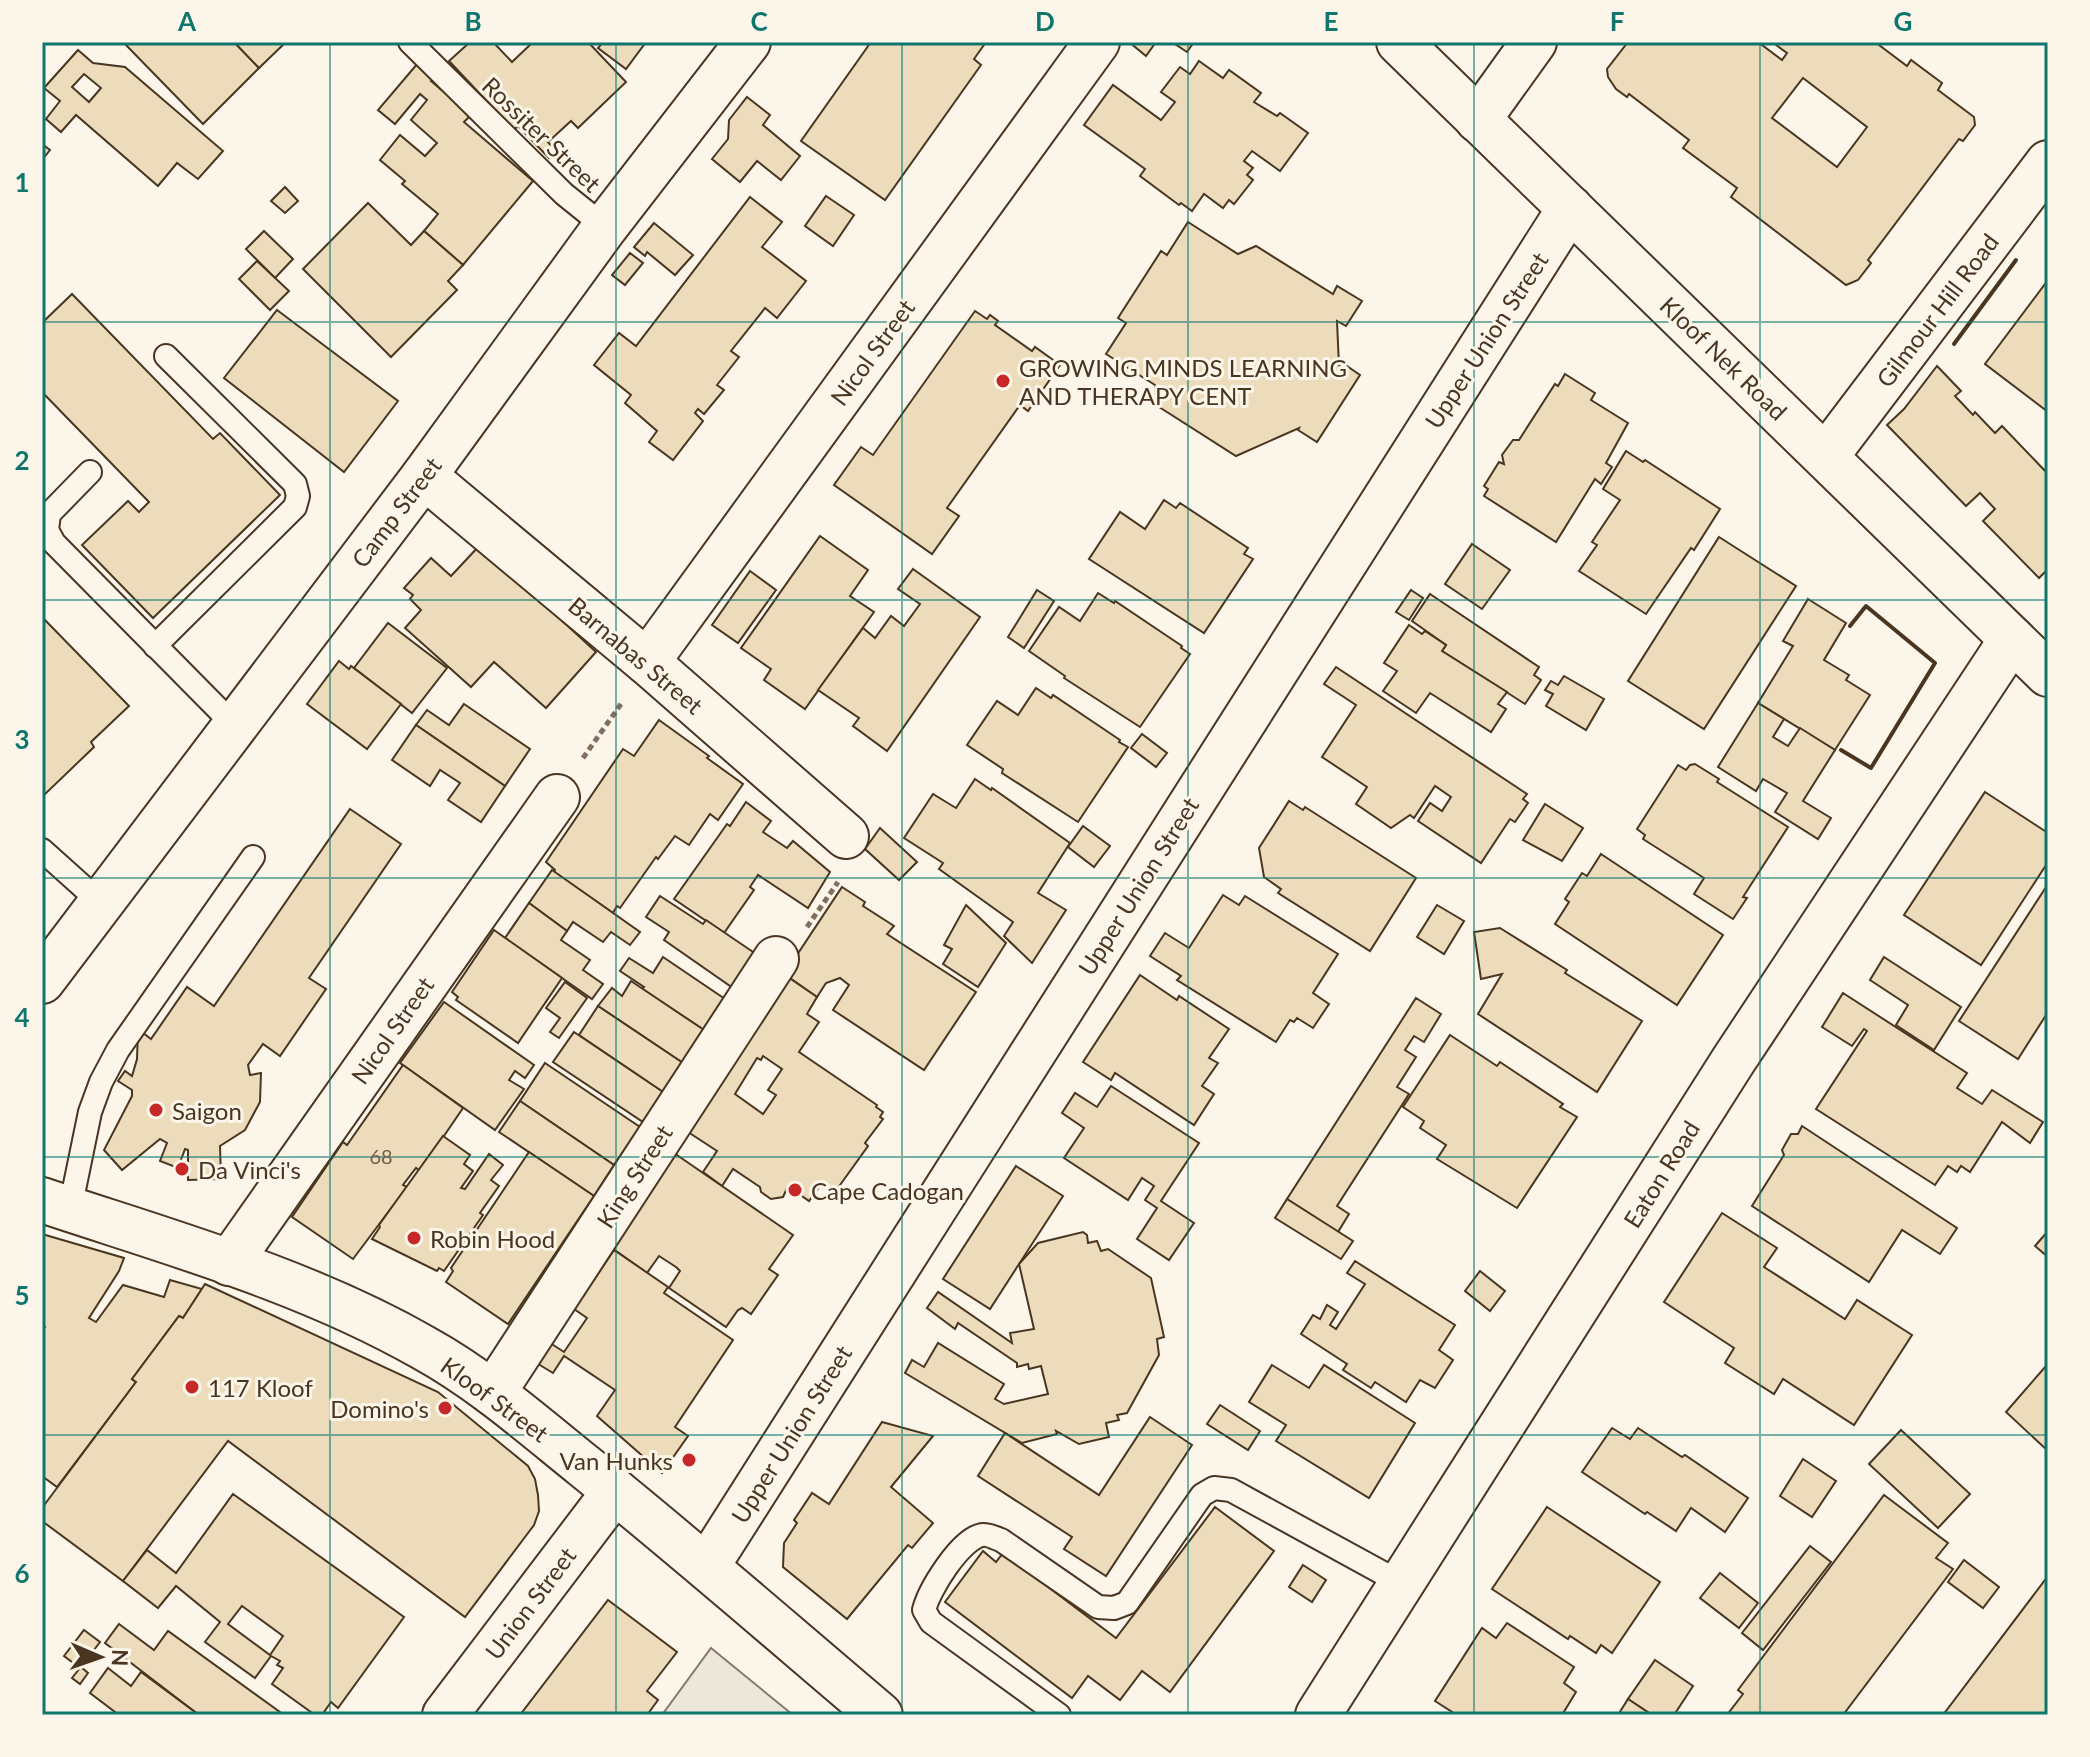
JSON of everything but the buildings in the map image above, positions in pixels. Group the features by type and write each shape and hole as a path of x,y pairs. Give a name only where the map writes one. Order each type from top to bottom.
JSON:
{"street":[{"name":"Camp Street","path":"42,981 424,476 605,227 748,42"},
{"name":"Nicol Street","path":"647,662 1097,42"},
{"name":"Kloof Nek Road","path":"1399,42 2048,674"},
{"path":"1478,120 1534,42"},
{"name":"Gilmour Hill Road","path":"1826,456 2048,163"},
{"name":"Upper Union Street","path":"707,1566 1570,208"},
{"name":"Barnabas Street","path":"424,476 647,662 845,855"},
{"name":"Eaton Road","path":"1318,1715 1733,1061 2012,639"},
{"name":"Nicol Street","path":"229,1263 557,797"},
{"name":"King Street","path":"493,1393 776,959"},
{"name":"Kloof Street","path":"56,1204 302,1289 427,1349 493,1393 615,1491 880,1715"},
{"name":"Union Street","path":"445,1715 615,1491"}],"lane":[{"name":"Rossiter Street","path":"410,42 564,194 605,227"},
{"path":"155,646 295,507 298,496 295,484 166,356"},
{"path":"90,472 49,514 47,530 54,543 235,726"},
{"path":"42,850 101,903"},
{"path":"56,1204 101,1082 118,1050 253,857"},
{"path":"1059,1715 931,1622 924,1610 927,1596 967,1541 984,1534 1001,1540 1098,1607 1114,1608 1127,1603 1202,1495 1214,1488 1231,1490 1401,1583"}],"path":[{"path":"582,760 622,702"},
{"path":"806,928 845,855"}],"shaded area":[{"path":"711,1648 793,1715 662,1715"}],"wall":[{"path":"1954,344 2016,260"},
{"path":"1841,750 1871,768 1935,663 1866,606 1850,626"}],"place":[{"name":"GROWING MINDS LEARNING AND THERAPY CENT","path":"1003,381"},
{"name":"Saigon","path":"156,1110"},
{"name":"Da Vinci's","path":"182,1169"},
{"name":"Cape Cadogan","path":"795,1190"},
{"name":"Robin Hood","path":"414,1238"},
{"name":"117 Kloof","path":"192,1387"},
{"name":"Domino's","path":"445,1408"},
{"name":"Van Hunks","path":"689,1460"}]}
